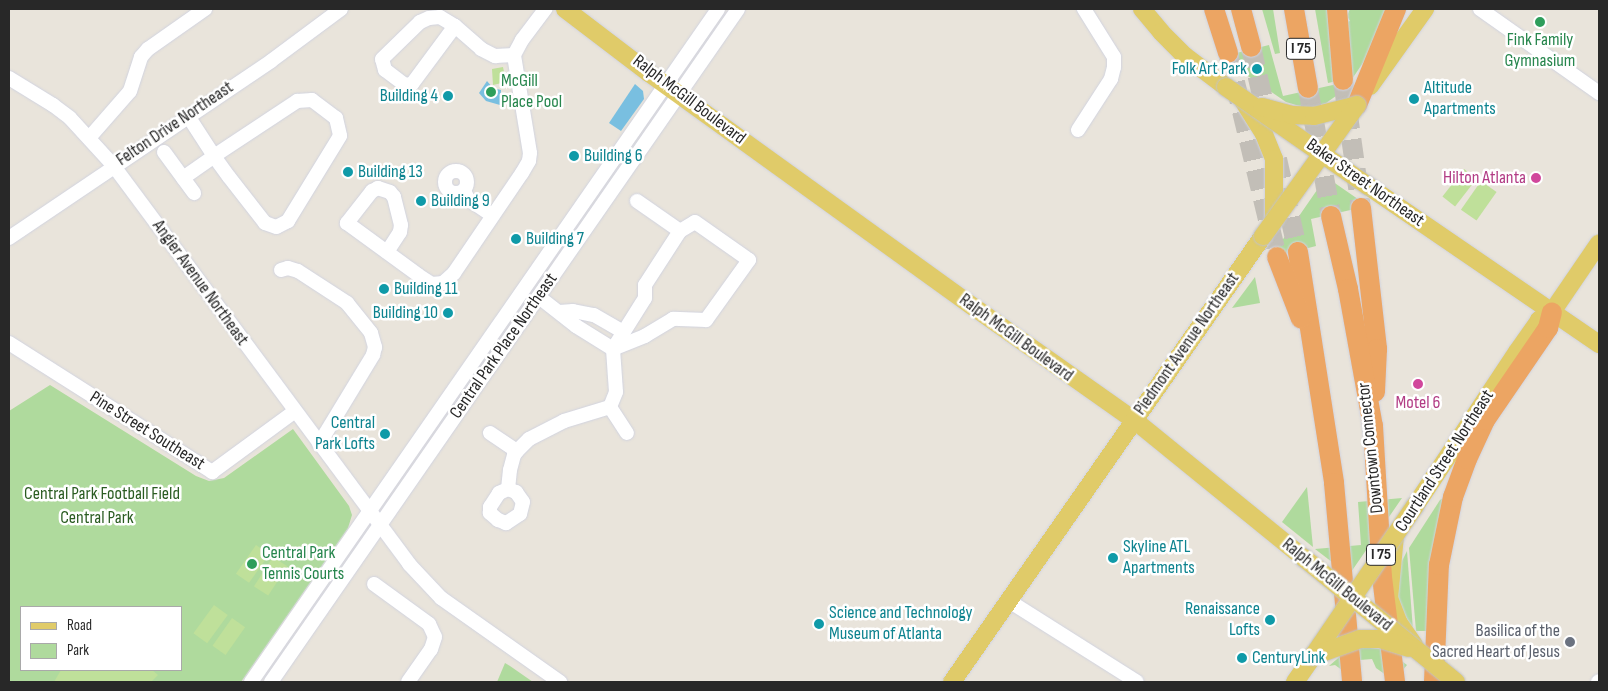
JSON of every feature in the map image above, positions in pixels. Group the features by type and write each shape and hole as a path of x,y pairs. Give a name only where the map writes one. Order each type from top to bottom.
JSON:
{"highway":[{"path":"1214,9 1228,53"},
{"path":"1241,9 1251,47"},
{"name":"I 75","path":"1294,9 1308,88"},
{"path":"1337,9 1343,80"},
{"path":"1357,105 1396,9"},
{"path":"1361,208 1377,350 1373,426"},
{"name":"Downtown Connector","path":"1331,216 1348,289 1373,426 1382,577 1394,682"},
{"name":"I 75","path":"1298,252 1317,362 1334,483 1352,682"},
{"path":"1277,257 1317,362"},
{"path":"1434,682 1439,565 1453,496 1485,420 1548,328 1552,312"}],"main road":[{"name":"Ralph McGill Boulevard","path":"564,9 672,90 1080,384 1134,420 1456,682"},
{"name":"Baker Street Northeast","path":"1142,9 1160,32 1185,56 1242,99 1599,344"},
{"name":"Piedmont Avenue Northeast","path":"952,682 1134,420 1425,9"},
{"path":"1242,99 1270,110 1305,116 1330,113 1357,105"},
{"path":"1242,99 1264,134 1274,159 1274,221"},
{"name":"Courtland Street Northeast","path":"1295,682 1539,320 1552,312 1599,243"},
{"path":"1395,536 1389,598 1398,622 1417,650"},
{"path":"1313,656 1352,641 1370,638 1417,650"}],"street":[{"path":"89,138 130,91 141,57 148,49 205,9"},
{"name":"Felton Drive Northeast","path":"9,238 271,61 341,9"},
{"path":"387,252 400,232 401,225 394,197 384,189 378,188 372,191 347,223 387,252 432,284 443,283 454,273 522,174 529,161 530,152 514,55 522,40 545,9"},
{"name":"Central Park Place Northeast","path":"271,682 539,297 672,90 718,9"},
{"name":"Central Park Place Northeast","path":"251,682 370,512 672,90 738,9"},
{"path":"1078,130 1111,79 1114,67 1111,52 1084,9"},
{"path":"1480,9 1599,93"},
{"path":"455,26 412,84 405,85 385,70 382,59 420,22 429,18 440,17 455,26 481,49 495,56 514,55"},
{"name":"Angier Avenue Northeast","path":"9,78 53,105 89,138 113,166 409,564 441,598 560,682"},
{"path":"183,178 214,156 297,101 312,100 336,118 340,136 288,221 276,227 264,223 214,156 188,116"},
{"path":"164,152 194,193"},
{"path":"464,191 468,198 492,216"},
{"path":"637,200 680,231"},
{"path":"695,222 749,260 706,320 674,320 644,336 613,349 645,298 645,285 680,231 695,222"},
{"path":"281,270 288,268 298,271 347,303 372,333 375,347 373,355 319,444"},
{"path":"539,297 562,315 594,327 624,332"},
{"path":"562,315 573,311 594,327 613,349 616,392 610,407"},
{"name":"Pine Street Southeast","path":"9,343 212,472 295,411"},
{"path":"610,407 627,433"},
{"path":"508,489 514,455 529,439 564,421 610,407"},
{"path":"490,433 517,451"},
{"path":"374,584 430,624 435,637 431,649 408,682"},
{"path":"1009,601 1137,682"}],"green space":[{"path":"1262,9 1273,9 1280,53 1275,54"},
{"path":"1315,9 1330,9 1337,81 1328,83"},
{"path":"1350,9 1392,9 1367,57 1352,79 1347,22 1350,21 1347,16"},
{"name":"Folk Art Park","path":"1269,45 1283,96 1351,81 1343,91 1326,103 1309,107 1296,105 1286,102 1220,57"},
{"path":"503,67 506,82 493,85 492,69"},
{"path":"1464,169 1477,179 1455,206 1442,197"},
{"path":"1326,177 1368,206 1311,219 1316,246 1270,258"},
{"path":"1481,181 1497,192 1476,221 1461,210"},
{"path":"1255,277 1260,303 1232,308"},
{"name":"Central Park","path":"50,385 196,476 209,481 224,478 293,429 349,506 352,515 348,528 241,682 9,682 9,411"},
{"path":"1307,487 1313,547 1282,522"},
{"path":"1448,495 1428,631 1416,631 1409,548 1440,500"},
{"path":"1402,498 1349,575 1315,549 1361,545 1358,502"},
{"name":"Central Park Tennis Courts","path":"256,545 269,554 249,583 236,574"},
{"path":"1407,551 1413,630 1408,624 1397,596 1400,565"},
{"name":"Central Park Tennis Courts","path":"273,557 287,566 268,596 254,586"},
{"name":"Central Park Tennis Courts","path":"214,605 228,615 207,643 193,633"},
{"name":"Central Park Tennis Courts","path":"232,618 245,627 226,655 212,646"},
{"path":"1362,647 1387,650 1407,665 1402,671 1386,675 1376,668 1372,659 1360,660 1342,670 1335,665 1329,666 1344,653"},
{"path":"505,663 510,666 533,682 497,682"},
{"path":"60,671 153,671 158,675 151,682 54,682"}],"water":[{"name":"McGill Place Pool","path":"487,81 493,88 501,90 500,105 486,101 479,93"},
{"path":"635,84 643,91 644,99 621,131 609,123"}],"tunnel":[{"path":"1251,47 1269,126"},
{"path":"1228,53 1277,257"},
{"path":"1343,80 1361,208"},
{"path":"1308,88 1331,216"},
{"path":"1277,159 1298,252"}],"place":[{"name":"Fink Family Gymnasium","path":"1540,22"},
{"name":"Folk Art Park","path":"1257,69"},
{"name":"McGill Place Pool","path":"491,92"},
{"name":"Building 4","path":"448,96"},
{"name":"Altitude Apartments","path":"1414,99"},
{"name":"Building 6","path":"574,156"},
{"name":"Building 13","path":"348,172"},
{"name":"Hilton Atlanta","path":"1536,178"},
{"name":"Building 9","path":"421,201"},
{"name":"Building 7","path":"516,239"},
{"name":"Building 11","path":"384,289"},
{"name":"Building 10","path":"448,313"},
{"name":"Motel 6","path":"1418,384"},
{"name":"Central Park Lofts","path":"385,434"},
{"name":"Skyline ATL Apartments","path":"1113,558"},
{"name":"Central Park Tennis Courts","path":"252,564"},
{"name":"Renaissance Lofts","path":"1270,620"},
{"name":"Science and Technology Museum of Atlanta","path":"819,624"},
{"name":"Basilica of the Sacred Heart of Jesus","path":"1570,642"},
{"name":"CenturyLink","path":"1242,658"}],"park label":[{"name":"Central Park Football Field","path":"102,494"}]}
